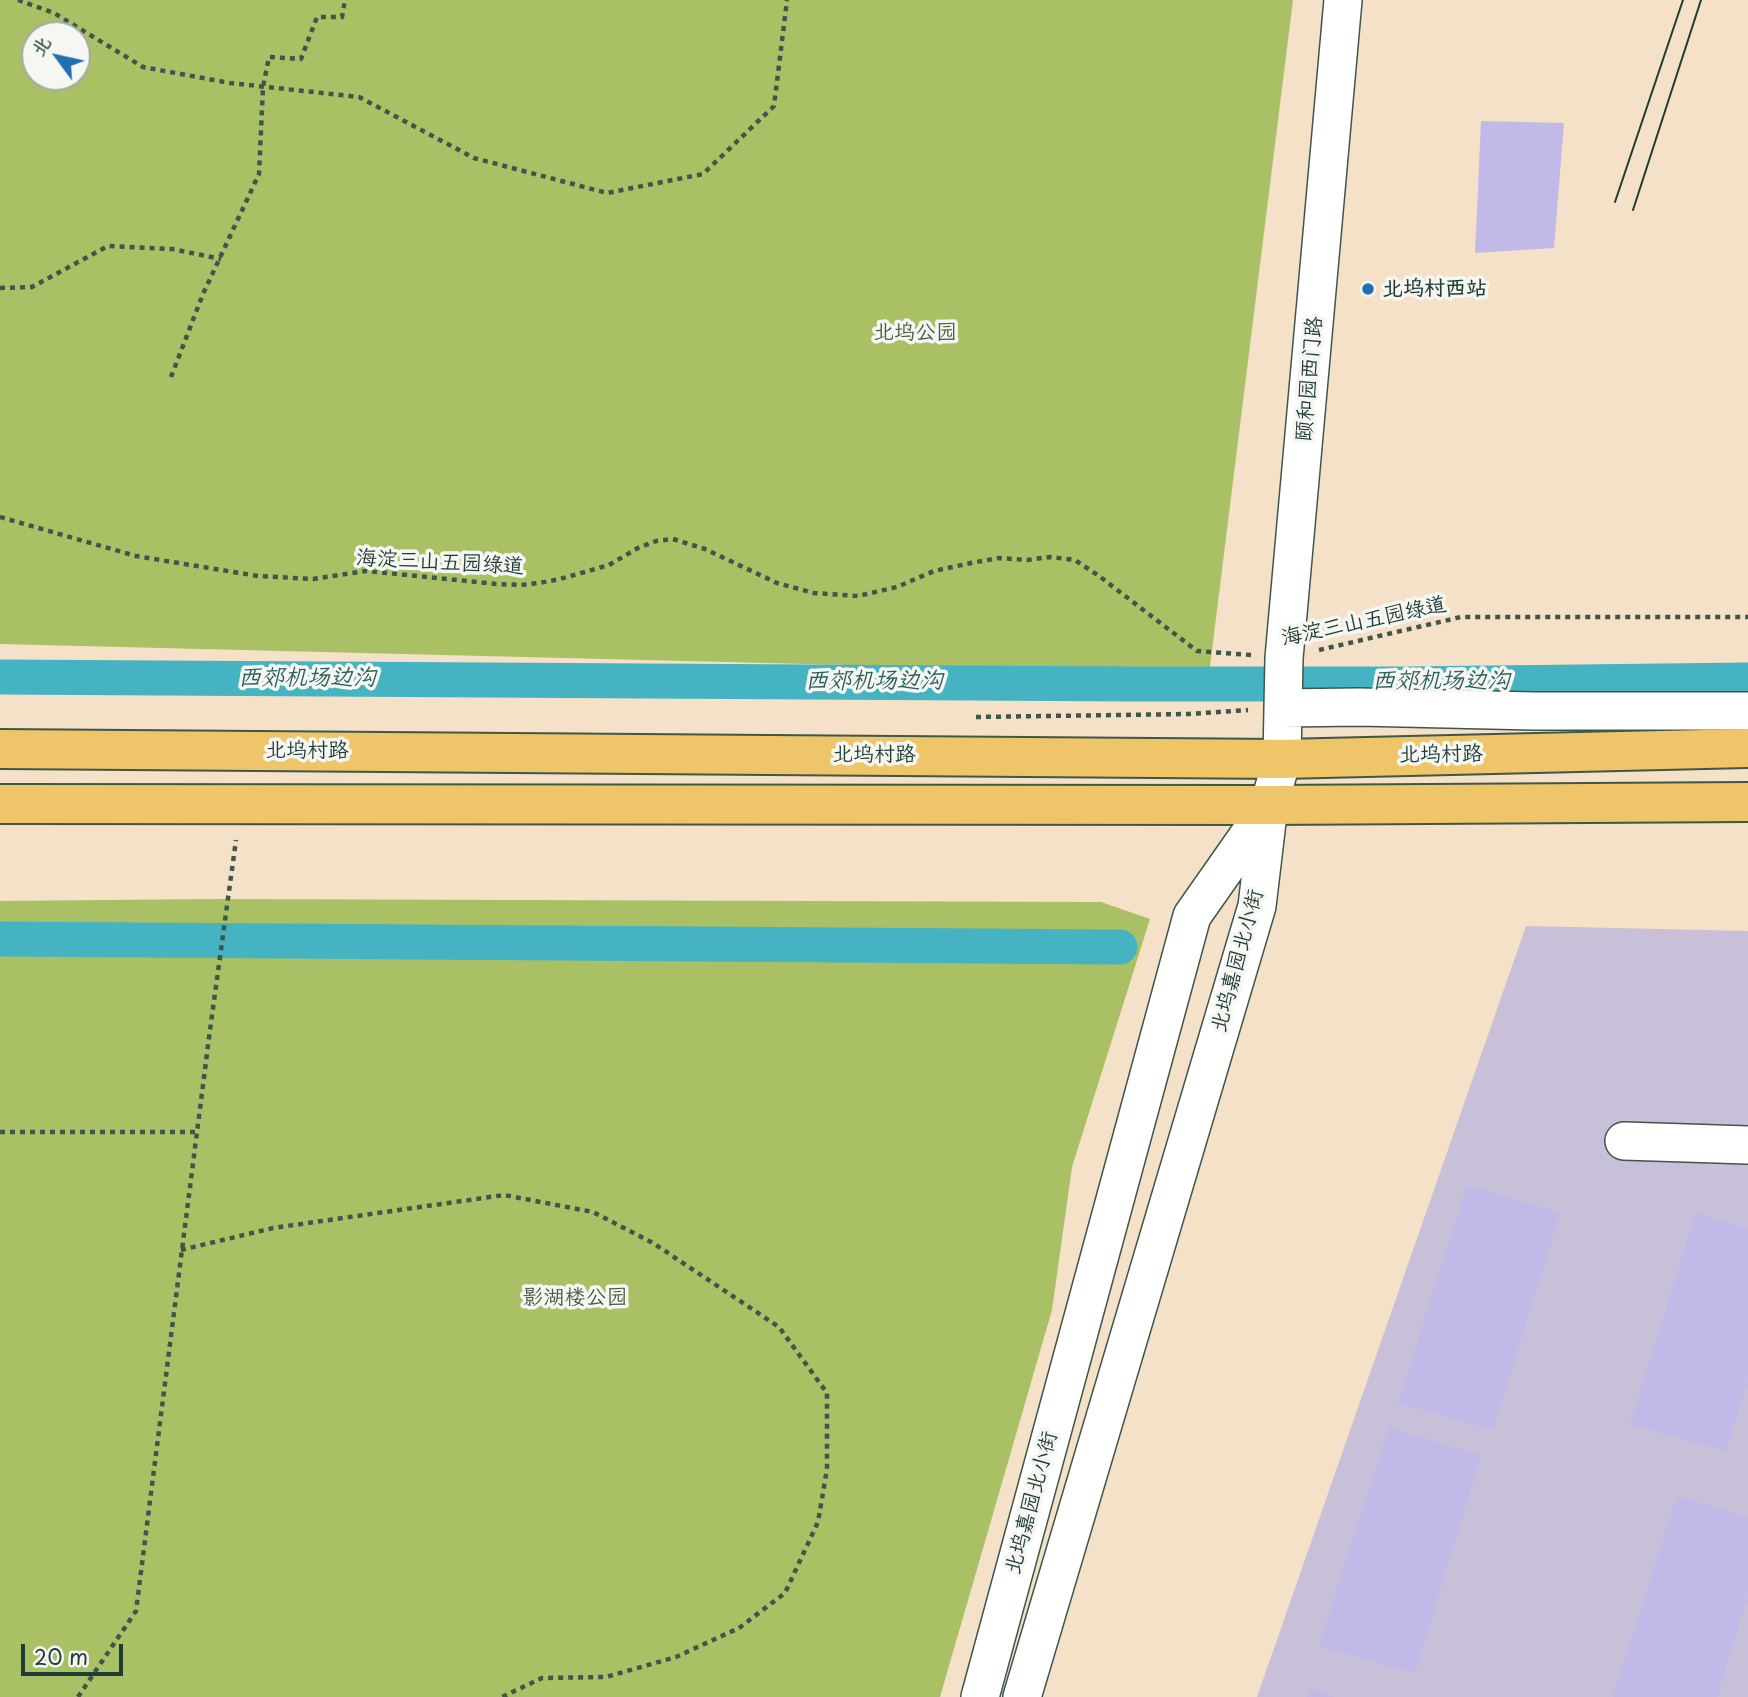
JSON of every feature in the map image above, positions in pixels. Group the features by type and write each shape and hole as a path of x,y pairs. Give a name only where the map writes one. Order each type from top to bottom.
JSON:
{"main road":[{"name":"北坞村路","path":"0,749 1282,758 1748,748"},
{"path":"0,804 1269,805 1748,802"}],"street":[{"name":"颐和园西门路","path":"1269,805 1282,758 1284,658 1343,0"},
{"path":"1283,708 1748,711"},
{"name":"北坞嘉园北小街","path":"980,1697 1192,916 1269,805"},
{"name":"北坞嘉园北小街","path":"1022,1697 1257,906 1269,805"},
{"path":"1624,1140 1748,1145"}],"path":[{"path":"18,0 54,13 143,67 230,83 359,97 474,158 607,193 703,174 774,106 788,0"},
{"path":"171,377 203,294 259,174 263,87 269,57 301,59 317,17 342,17 345,0"},
{"path":"0,288 32,287 108,246 172,249 220,259"},
{"name":"海淀三山五园绿道","path":"0,517 136,556 258,576 313,579 366,571 496,584 540,583 609,565 638,548 656,541 673,539 690,543 777,583 814,593 858,596 897,587 934,571 971,563 999,558 1051,557 1075,560 1197,651 1284,658 1461,617 1748,617"},
{"path":"78,1697 135,1611 240,804"},
{"path":"0,1132 196,1132"},
{"path":"181,1250 273,1228 504,1195 593,1212 653,1243 779,1327 828,1394 827,1469 818,1522 785,1593 739,1628 676,1657 606,1677 542,1678 502,1697"}],"shaded area":[{"path":"1526,926 1748,931 1748,1697 1257,1697"}],"green space":[{"name":"北坞公园","path":"0,0 1293,0 1209,674 0,644"},
{"name":"影湖楼公园","path":"215,899 1101,902 1150,919 1072,1167 1052,1310 940,1697 0,1697 0,901"}],"building":[{"path":"1481,121 1564,123 1554,248 1475,253"},
{"path":"1467,1185 1560,1213 1493,1430 1398,1403"},
{"path":"1696,1213 1748,1229 1748,1378 1726,1451 1630,1424"},
{"path":"1389,1427 1481,1456 1415,1673 1319,1646"},
{"path":"1677,1496 1748,1518 1748,1594 1717,1697 1613,1697"},
{"path":"1311,1688 1334,1697 1307,1697"}],"waterway":[{"name":"西郊机场边沟","path":"0,677 1133,684 1748,680"},
{"path":"0,939 1120,947"}],"tram line":[{"path":"1615,202 1683,0"},
{"path":"1633,210 1701,0"}],"place":[{"name":"北坞村西站","path":"1368,289"}]}
